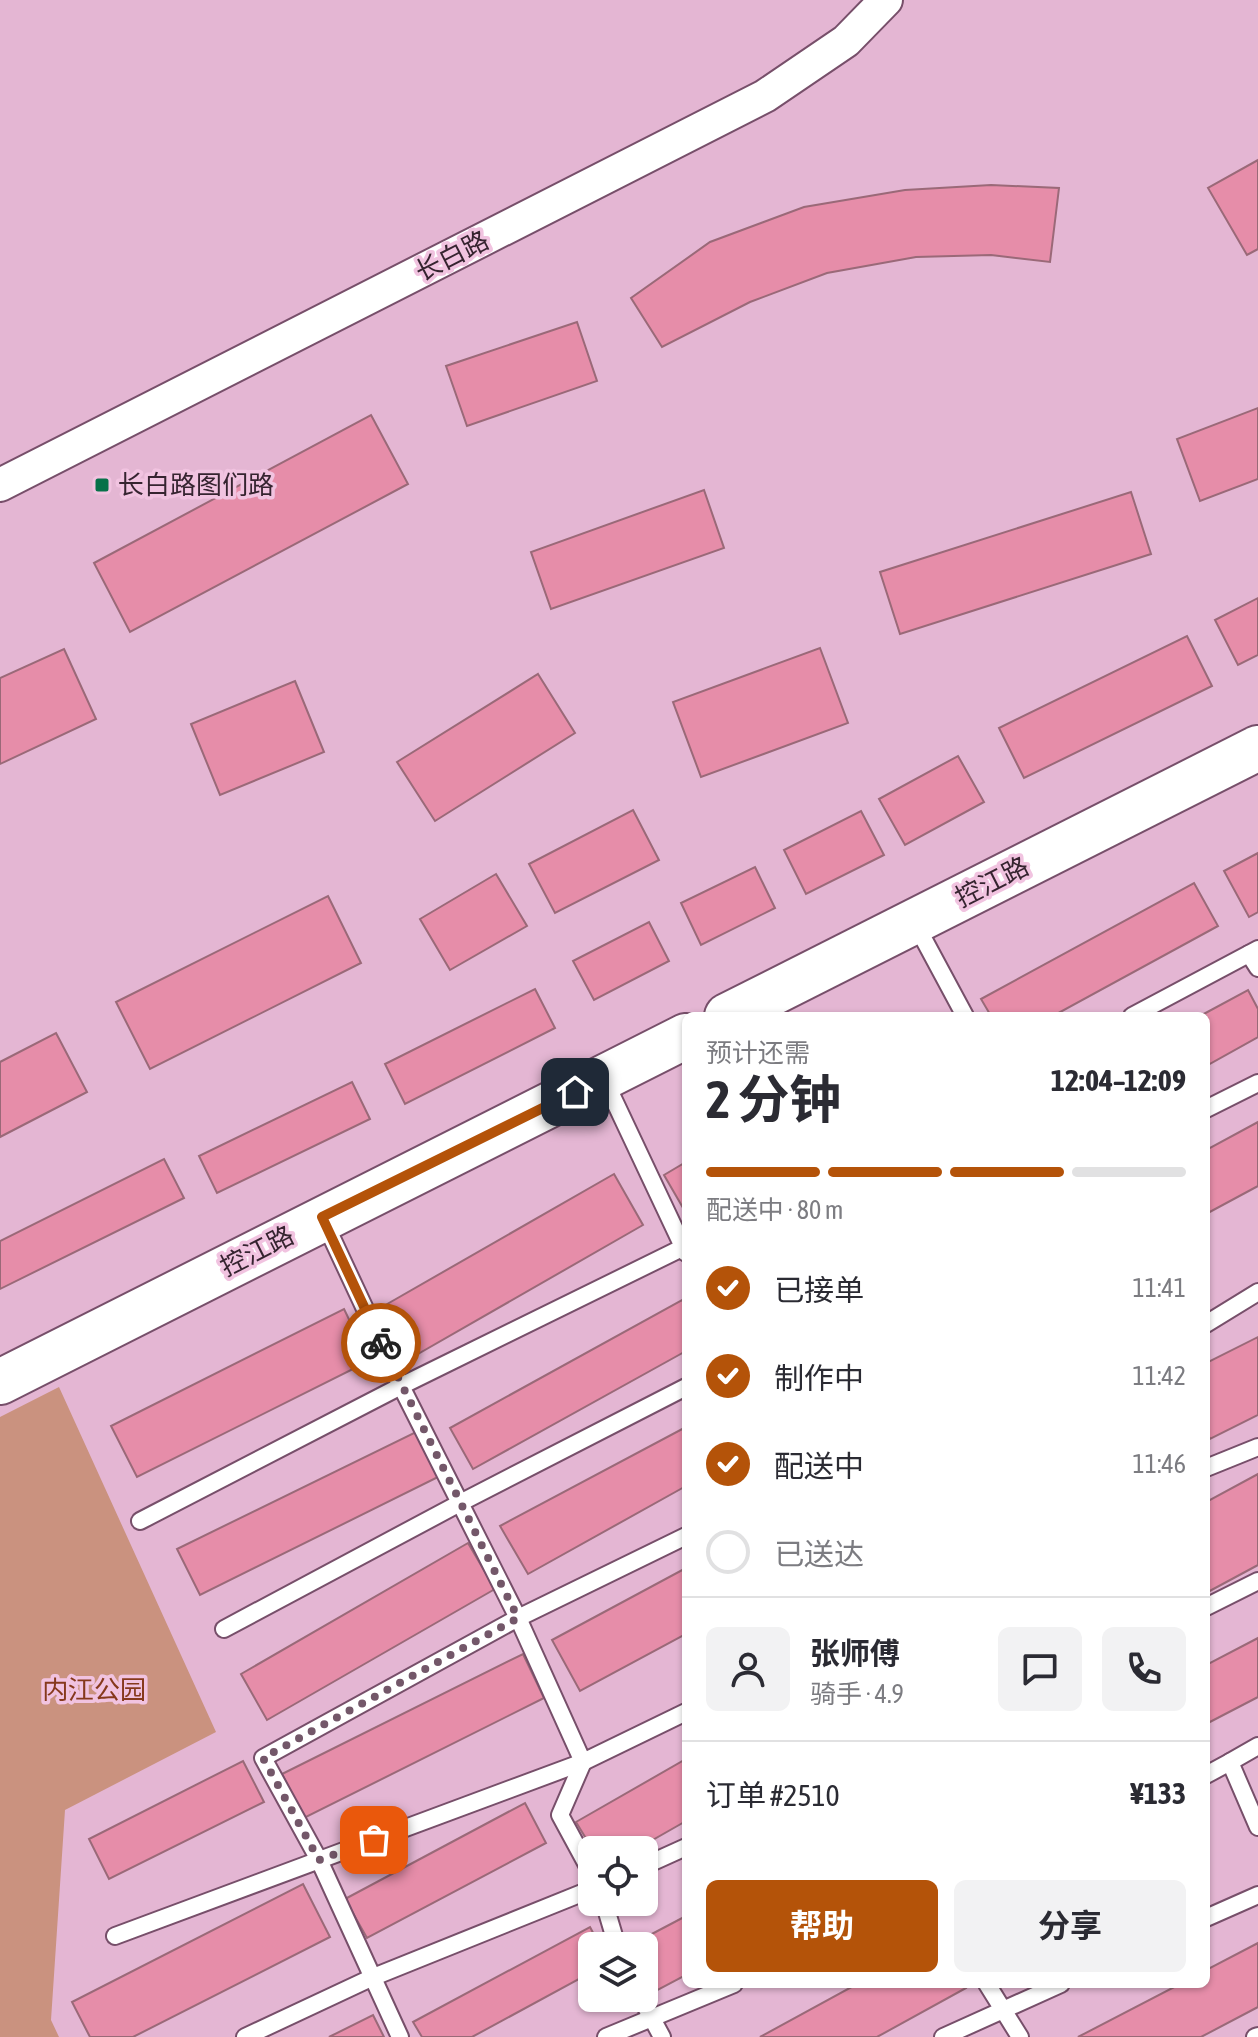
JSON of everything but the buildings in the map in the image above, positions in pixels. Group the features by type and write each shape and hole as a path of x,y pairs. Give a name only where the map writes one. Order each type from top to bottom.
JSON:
{"main road":[{"name":"控江路","path":"735,1012 1258,748"},
{"name":"控江路","path":"0,1382 682,1038"}],"street":[{"name":"长白路","path":"0,485 765,96 846,41 886,0"}],"lane":[{"path":"914,921 963,1012"},
{"path":"1140,1012 1255,957"},
{"path":"604,1078 682,1242"},
{"path":"1210,1107 1258,1083"},
{"path":"322,1217 401,1386 518,1618 583,1762 560,1815 578,1848"},
{"path":"140,1521 401,1386 682,1249"},
{"path":"1210,1322 1258,1292"},
{"path":"224,1629 682,1389"},
{"path":"1210,1466 1258,1447"},
{"path":"400,2037 319,1860 263,1758 518,1618 682,1538"},
{"path":"1210,1605 1258,1581"},
{"path":"115,1936 583,1762 682,1714"},
{"path":"1210,1773 1258,1746"},
{"path":"1230,1762 1258,1827"},
{"path":"658,1860 682,1849"},
{"path":"245,2037 371,1978 578,1895"},
{"path":"1210,1916 1258,1895"},
{"path":"606,2037 724,1988"},
{"path":"989,1988 1020,2037"},
{"path":"943,2037 1052,1988"},
{"path":"648,2012 662,2037"}],"green space":[{"name":"内江公园","path":"59,1387 216,1732 65,1810 51,2020 59,2037 0,2037 0,1417"}],"way so far":[{"path":"374,1840 319,1860 263,1758 518,1618 381,1343"}],"place":[{"name":"长白路图们路","path":"102,485"}],"route":[{"path":"381,1343 322,1217 575,1092"}]}
